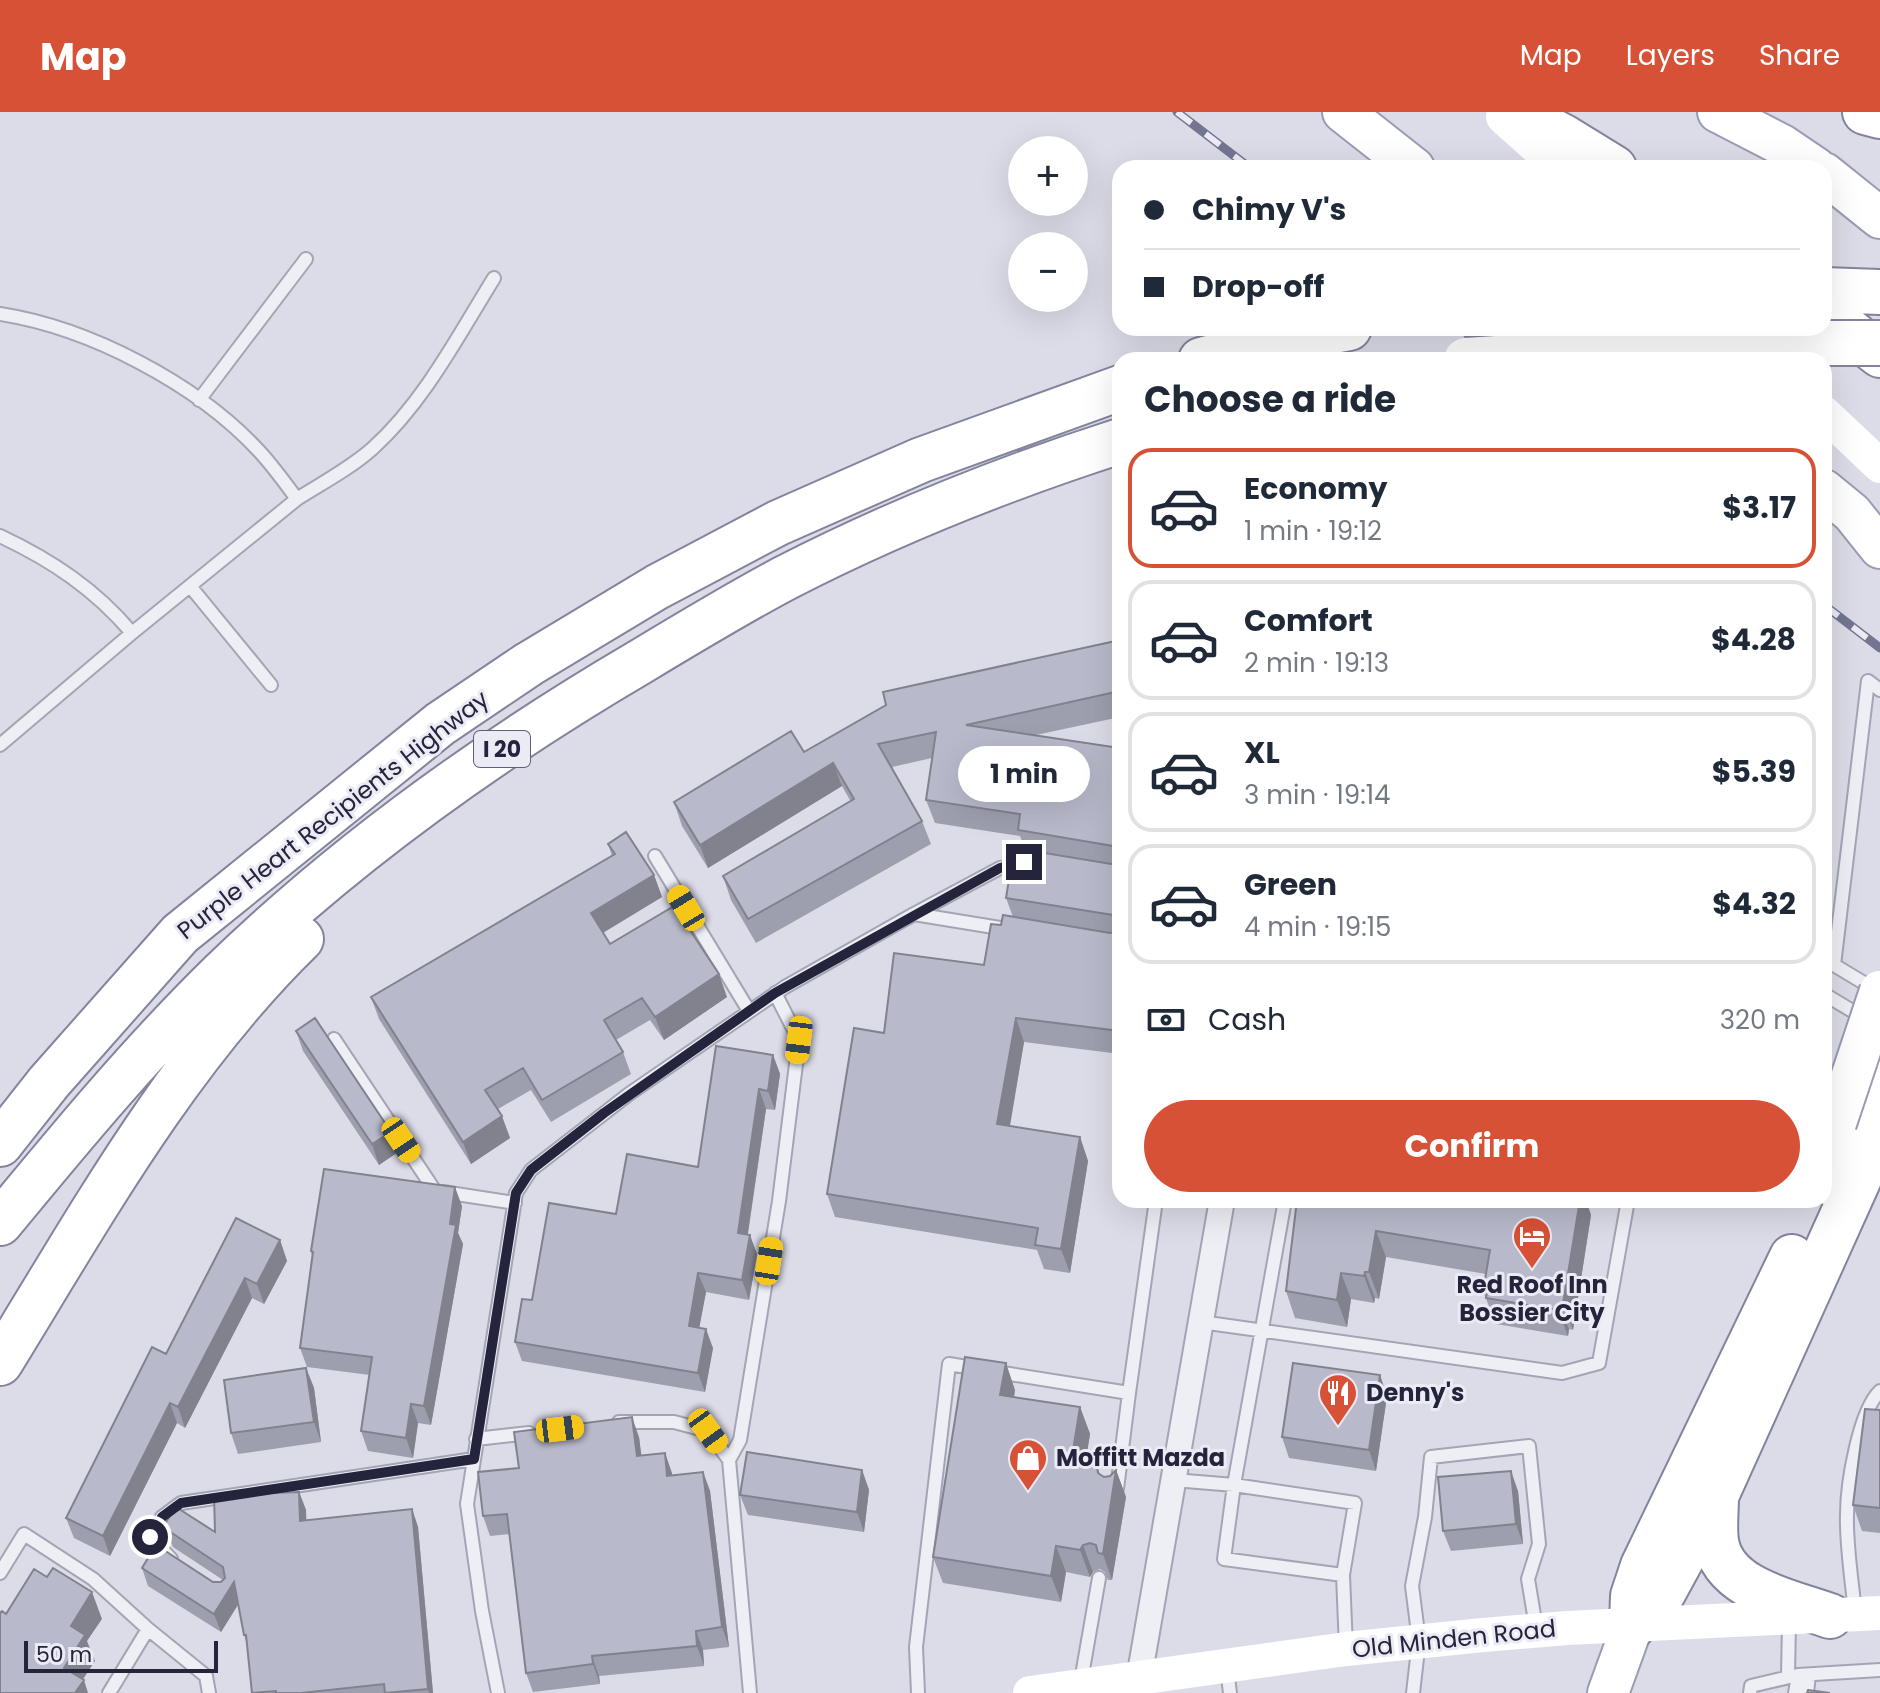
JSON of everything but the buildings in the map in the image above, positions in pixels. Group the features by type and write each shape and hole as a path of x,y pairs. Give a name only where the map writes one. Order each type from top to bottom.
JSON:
{"highway":[{"path":"1515,112 1601,160"},
{"path":"1865,112 1880,116"},
{"path":"1832,290 1880,292"},
{"path":"1832,317 1880,355"},
{"path":"1232,352 1306,336"},
{"path":"1590,352 1729,343 1880,343"},
{"name":"Purple Heart Recipients Highway","path":"0,1144 49,1082 180,934 440,724 529,664 657,587 778,523 906,466 1112,391"},
{"name":"Purple Heart Recipients Highway","path":"0,1223 115,1084 221,974 342,867 442,790 569,704 784,579 934,509 1112,444"},
{"path":"0,1363 154,1114 214,1036 264,975 389,852 442,790"},
{"path":"0,1107 180,934"},
{"path":"1832,1204 1863,1126 1880,1063"},
{"path":"1832,1176 1863,1126"},
{"path":"1632,1627 1633,1596 1643,1566 1815,1208"},
{"path":"1632,1627 1663,1593 1716,1496 1830,1208"},
{"path":"1716,1496 1716,1541 1721,1558 1738,1579 1760,1590 1838,1616"}],"main road":[{"path":"1343,112 1404,160"},
{"path":"1497,112 1551,160"},
{"path":"1718,112 1804,160"},
{"path":"1832,179 1880,218"},
{"path":"1628,336 1649,352"},
{"path":"1742,336 1758,352"},
{"path":"1832,421 1880,466"},
{"path":"1832,497 1852,513 1880,548"},
{"path":"1863,1126 1880,992"},
{"name":"Old Minden Road","path":"1030,1693 1095,1687 1139,1678 1228,1679 1346,1649 1419,1641 1536,1630 1838,1616"},
{"path":"1608,1693 1632,1627"}],"street":[{"path":"1139,1678 1221,1208"}],"lane":[{"path":"199,400 306,259"},
{"path":"0,745 297,499 371,450 393,428 443,360 494,278"},
{"path":"0,314 57,328 110,348 163,376 220,415 258,449 297,499"},
{"path":"0,536 71,575 109,606 132,633"},
{"path":"190,586 271,685"},
{"path":"1832,943 1868,681 1880,690"},
{"path":"655,856 749,1011"},
{"path":"498,1693 482,1611 467,1504 516,1193 531,1170 629,1094 775,993 1000,868 1024,862 1037,865"},
{"path":"914,914 1015,930"},
{"path":"1832,967 1880,992"},
{"path":"729,1460 740,1440 745,1410 779,1201 799,1040 775,993"},
{"path":"1832,999 1880,1028"},
{"path":"334,1039 435,1191"},
{"path":"421,1189 515,1203"},
{"path":"1116,1495 1155,1208"},
{"path":"1284,1208 1234,1485 1224,1559 1343,1575"},
{"path":"1201,1322 1562,1373 1599,1363 1627,1208"},
{"path":"918,1693 916,1647 949,1364 1129,1393"},
{"path":"1795,1693 1798,1675 1838,1616 1847,1513 1860,1427 1872,1398 1880,1391"},
{"path":"600,1424 674,1422 708,1431 729,1460 750,1693"},
{"path":"476,1439 538,1431"},
{"path":"1413,1693 1419,1641 1412,1586 1425,1517 1431,1457 1529,1446 1539,1544 1528,1579 1536,1630"},
{"path":"187,1569 174,1561 150,1537 162,1517 181,1503 474,1459"},
{"path":"1174,1480 1234,1485 1355,1503 1343,1575 1346,1649"},
{"path":"0,1573 24,1534 93,1579 206,1676 209,1693"},
{"path":"1095,1687 1099,1578"},
{"path":"109,1693 148,1629"},
{"path":"1750,1693 1751,1686 1798,1675 1880,1670"},
{"path":"1798,1675 1807,1693"}],"railway":[{"path":"1177,112 1240,160"},
{"path":"1470,336 1492,352"},
{"path":"1832,611 1880,648"}],"place":[{"name":"Red Roof Inn Bossier City","path":"1532,1270"},
{"name":"Denny's","path":"1338,1427"},
{"name":"Moffitt Mazda","path":"1028,1492"}],"route":[{"path":"150,1537 162,1517 181,1503 474,1459 516,1193 531,1170 629,1094 785,987 1000,868 1024,862"}]}
